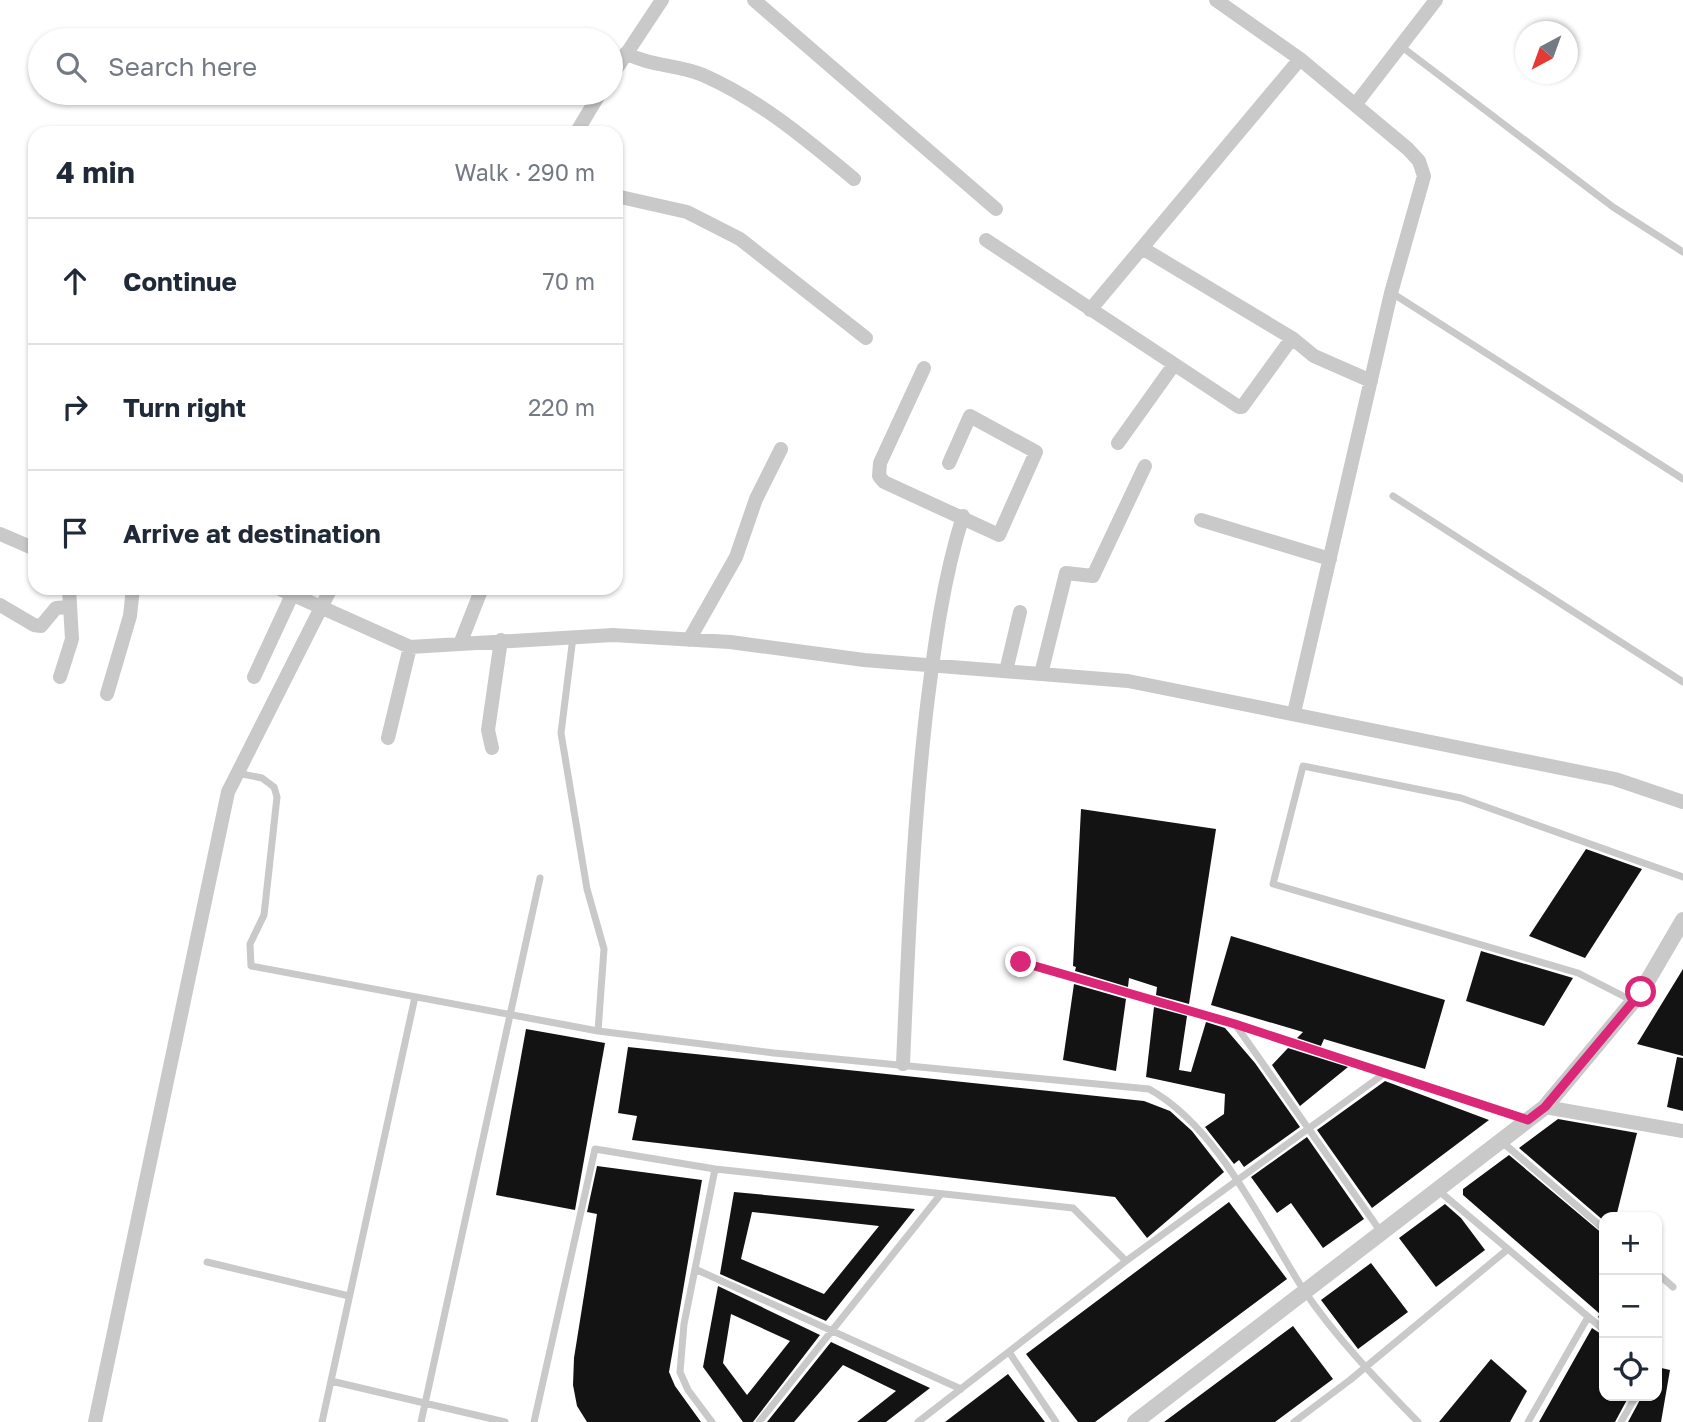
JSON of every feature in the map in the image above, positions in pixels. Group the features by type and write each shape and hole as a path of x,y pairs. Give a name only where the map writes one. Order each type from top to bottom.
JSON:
{"street":[{"path":"623,58 662,0"},
{"path":"754,0 996,209"},
{"path":"1216,0 1300,59 1408,149 1419,161 1424,176 1391,292 1294,713"},
{"path":"1355,105 1436,0"},
{"path":"626,53 643,62 702,75 725,86 777,117 854,179"},
{"path":"1090,310 1300,59"},
{"path":"580,126 593,105"},
{"path":"623,197 687,212 740,239 866,338"},
{"path":"986,240 1231,404 1242,407 1293,338"},
{"path":"1142,248 1293,338 1314,356 1371,381"},
{"path":"1118,443 1173,366"},
{"path":"924,368 880,463 878,476 884,482 963,516 999,535 1036,452 970,416 949,463"},
{"path":"689,640 736,557 752,509 781,449"},
{"path":"1041,674 1066,573 1093,576 1145,466"},
{"path":"903,1064 918,788 932,665 953,549 963,516"},
{"path":"1201,520 1330,559"},
{"path":"0,534 28,546"},
{"path":"60,677 72,639 69,595"},
{"path":"107,694 130,616 132,595"},
{"path":"254,677 292,595 410,647 613,635 771,646 864,660 1128,681 1615,779 1683,802"},
{"path":"95,1422 228,792 327,595"},
{"path":"460,645 479,595"},
{"path":"0,605 34,625 41,626 56,608 70,607"},
{"path":"1006,671 1020,612"},
{"path":"492,748 488,730 501,640"},
{"path":"388,738 410,647"},
{"path":"1135,1422 1545,1107 1633,1001 1683,919"},
{"path":"1545,1107 1683,1131"}],"lane":[{"path":"1402,47 1613,207 1683,252"},
{"path":"1391,292 1683,479"},
{"path":"1394,496 1683,682"},
{"path":"573,637 561,733 587,889 604,949 598,1031"},
{"path":"1633,1001 1578,973 1273,884 1303,766 1461,798 1683,877"},
{"path":"237,773 262,778 274,787 277,797 264,915 250,944 251,966 598,1031 775,1053 1149,1089 1174,1103 1238,1183 1305,1291 1364,1368 1418,1422"},
{"path":"421,1422 540,878"},
{"path":"1021,962 1235,1024 1528,1120"},
{"path":"322,1422 415,997"},
{"path":"1235,1024 1381,1233"},
{"path":"918,1422 1126,1261 1238,1183 1385,1073"},
{"path":"1501,1141 1599,1225"},
{"path":"534,1422 595,1149 715,1168 1073,1208 1126,1261"},
{"path":"712,1422 688,1390 680,1372 684,1324 715,1168"},
{"path":"1438,1189 1599,1326"},
{"path":"759,1422 941,1194"},
{"path":"1294,1422 1508,1249"},
{"path":"207,1262 349,1296"},
{"path":"695,1269 961,1389"},
{"path":"1659,1275 1673,1287"},
{"path":"1528,1422 1588,1317"},
{"path":"1009,1352 1056,1422"},
{"path":"331,1381 505,1422"},
{"path":"1621,1422 1633,1401"}],"building":[{"path":"1081,809 1216,829 1189,1004 1156,995 1157,987 1129,978 1128,987 1075,971 1076,967 1073,966"},
{"path":"1586,849 1642,869 1585,958 1529,936"},
{"path":"1231,936 1445,1000 1425,1069 1324,1039 1321,1046 1297,1038 1303,1032 1211,1005"},
{"path":"1481,951 1573,978 1544,1026 1466,1001"},
{"path":"1683,969 1683,1056 1637,1044"},
{"path":"1074,984 1126,999 1116,1071 1063,1060"},
{"path":"1154,1007 1187,1016 1179,1070 1191,1072 1206,1022 1225,1028 1255,1063 1300,1127 1244,1167 1239,1160 1234,1164 1205,1127 1224,1114 1225,1094 1146,1077"},
{"path":"526,1029 605,1043 575,1210 496,1195"},
{"path":"628,1047 1144,1101 1170,1111 1192,1131 1224,1172 1147,1238 1115,1197 632,1140 637,1116 618,1113"},
{"path":"1288,1048 1348,1067 1300,1106 1272,1065"},
{"path":"1677,1057 1683,1058 1683,1111 1667,1107"},
{"path":"1385,1081 1489,1120 1372,1208 1317,1130"},
{"path":"1558,1119 1637,1133 1617,1212 1599,1212 1599,1217 1519,1148"},
{"path":"1307,1137 1364,1219 1323,1248 1291,1203 1277,1213 1251,1177"},
{"path":"1509,1155 1599,1231 1599,1313 1463,1195 1463,1189"},
{"path":"597,1166 702,1180 669,1372 675,1386 701,1422 587,1422 577,1406 573,1385 574,1358 597,1214 587,1212"},
{"path":"734,1192 915,1209 826,1321 720,1274","holes":["752,1212 879,1226 824,1294 741,1259"]},
{"path":"1229,1202 1287,1279 1095,1422 1078,1422 1026,1354"},
{"path":"1445,1204 1461,1218 1485,1250 1436,1287 1399,1238"},
{"path":"1371,1263 1408,1312 1358,1349 1321,1300"},
{"path":"718,1286 820,1335 753,1422 743,1422 703,1367","holes":["731,1314 790,1341 747,1395 723,1363"]},
{"path":"1293,1326 1333,1379 1275,1422 1164,1422"},
{"path":"1592,1328 1599,1333 1599,1401 1626,1401 1615,1422 1539,1422"},
{"path":"831,1342 930,1388 886,1422 857,1422 896,1391 843,1365 794,1422 767,1422"},
{"path":"1491,1359 1527,1391 1510,1422 1439,1422"},
{"path":"1662,1368 1670,1370 1661,1422 1628,1422 1639,1401 1662,1401"},
{"path":"1008,1374 1045,1422 945,1422"}],"route":[{"path":"1021,962 1235,1024 1528,1120 1545,1107 1641,992"}]}
